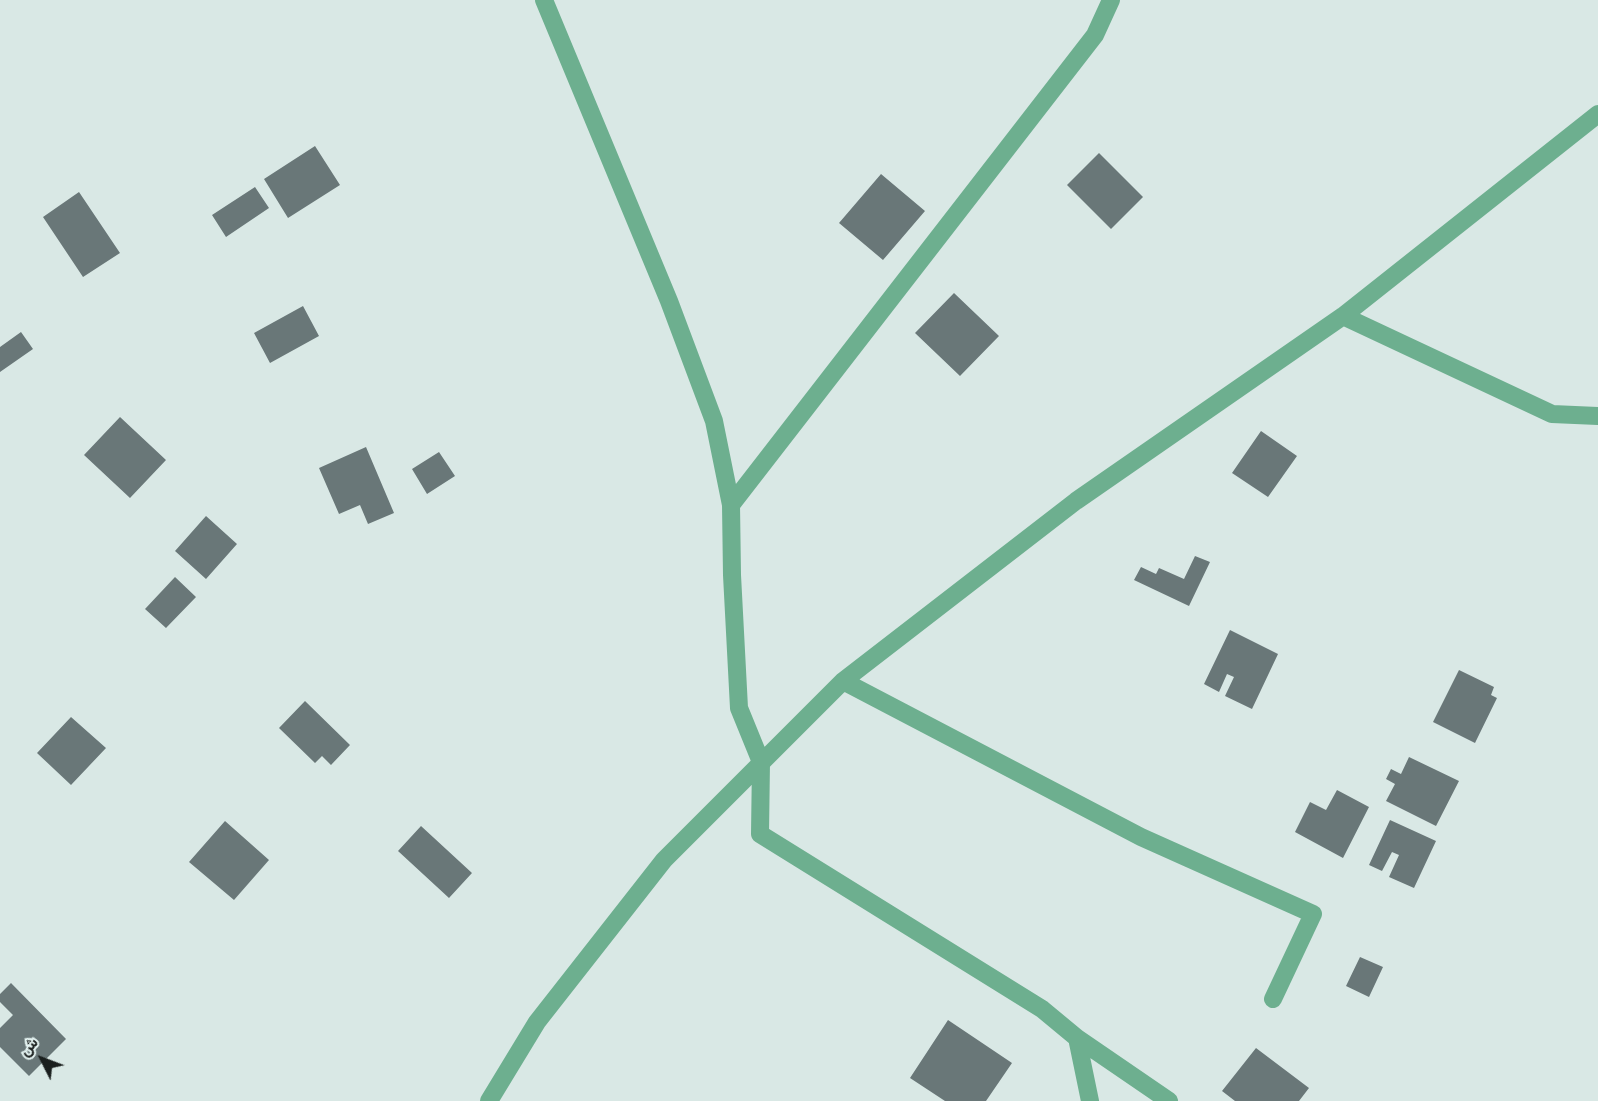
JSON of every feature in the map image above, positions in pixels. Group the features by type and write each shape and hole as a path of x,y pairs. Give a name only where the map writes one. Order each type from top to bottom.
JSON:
{"street":[{"path":"544,0 669,300 714,421 731,505 739,708 761,762 760,834 1042,1009 1077,1038 1169,1101"},
{"path":"731,505 1095,35 1111,0"},
{"path":"489,1101 537,1022 664,860 843,681 1076,501 1343,316 1598,114"},
{"path":"1343,316 1552,414 1598,416"},
{"path":"843,681 1141,837 1313,914 1273,999"},
{"path":"1077,1038 1090,1101"}],"building":[{"path":"315,146 340,185 288,218 264,179"},
{"path":"1099,153 1143,197 1111,229 1067,185"},
{"path":"881,174 925,211 883,260 839,223"},
{"path":"255,187 269,208 226,237 212,215"},
{"path":"79,192 120,253 83,277 43,217"},
{"path":"954,293 999,336 960,376 915,333"},
{"path":"303,306 319,336 270,363 254,333"},
{"path":"21,332 33,349 0,372 0,347"},
{"path":"120,417 166,460 130,498 84,455"},
{"path":"1261,431 1297,456 1268,497 1232,473"},
{"path":"366,447 394,513 368,524 360,505 339,514 319,468"},
{"path":"439,452 455,476 427,494 412,469"},
{"path":"206,516 237,544 206,579 175,551"},
{"path":"1195,556 1210,562 1189,606 1134,580 1141,567 1156,574 1159,568 1184,579"},
{"path":"175,577 196,597 166,628 145,609"},
{"path":"1230,630 1278,654 1252,709 1225,696 1234,677 1227,674 1219,692 1204,684"},
{"path":"1459,670 1494,687 1491,695 1497,698 1475,743 1433,722"},
{"path":"305,701 350,745 331,765 322,756 315,763 279,728"},
{"path":"71,717 106,748 71,785 37,753"},
{"path":"1409,757 1459,781 1436,826 1386,801 1395,784 1386,779 1391,769 1401,774"},
{"path":"1337,790 1369,807 1343,858 1295,832 1310,802 1326,810"},
{"path":"1390,820 1436,841 1414,888 1389,877 1399,855 1392,852 1382,871 1369,865"},
{"path":"225,821 269,860 234,900 189,862"},
{"path":"421,826 472,873 449,898 398,851"},
{"path":"1360,957 1383,967 1369,997 1346,986"},
{"path":"11,983 66,1039 29,1076 0,1047 0,1028 13,1015 0,1002 0,994"},
{"path":"948,1020 1012,1063 986,1101 945,1101 910,1078"},
{"path":"1256,1048 1309,1088 1299,1101 1235,1101 1222,1091"}]}
